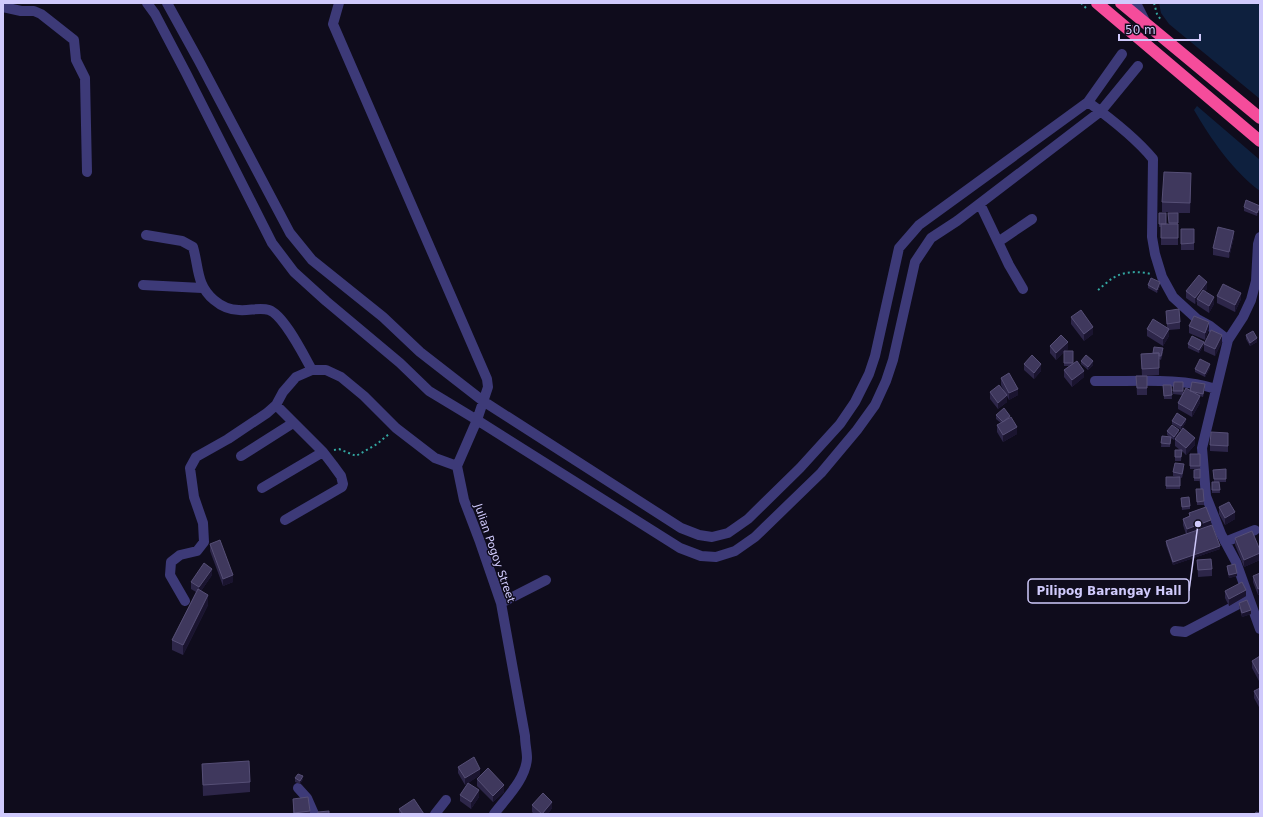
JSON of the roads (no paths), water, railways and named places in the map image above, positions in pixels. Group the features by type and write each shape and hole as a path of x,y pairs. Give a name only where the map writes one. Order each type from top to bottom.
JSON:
{"highway":[{"path":"1098,3 1260,141"},
{"path":"1121,3 1260,118"}],"street":[{"path":"147,3 186,73 272,243 294,272 326,301 400,362 429,391 680,548 701,556 716,557 735,551 755,537 821,473 857,430 875,405 886,381 893,360 915,262 931,238 980,204 1101,111 1138,66"},
{"path":"167,3 290,233 312,260 383,317 420,352 483,401 681,528 699,535 712,537 728,533 748,519 800,468 840,424 855,402 869,374 875,356 899,248 918,225 1088,102 1122,54"},
{"path":"186,601 170,575 171,562 180,555 197,551 204,542 203,523 194,497 190,468 196,457 234,435 267,413 276,405 283,392 296,377 312,370 326,370 341,377 364,396 396,428 435,458 457,466 477,420 488,387 487,379 333,24 340,3"},
{"path":"1136,3 1147,25"},
{"path":"3,7 21,11 34,11 41,14 74,40 76,60 85,78 87,172"},
{"path":"1088,102 1101,111 1146,150 1153,159 1152,237 1155,254 1162,277 1173,297 1197,319 1210,326 1228,340"},
{"path":"980,204 1023,289"},
{"path":"998,242 1032,219"},
{"path":"146,235 182,241 193,247 202,288 208,295 220,306 233,310 270,310 280,319 296,340 312,370"},
{"path":"1260,237 1258,244 1256,281 1251,300 1243,317 1228,340 1202,448 1206,496 1225,542 1244,581 1248,598 1260,629"},
{"path":"143,285 202,288"},
{"path":"1094,381 1178,382 1202,384 1216,389"},
{"path":"276,405 323,452 341,476 343,484 342,487 285,520"},
{"path":"241,456 293,423"},
{"path":"262,488 323,452"},
{"name":"Julian Pogoy Street","path":"457,466 464,500 501,603 525,736 527,758 526,767 517,784 494,814"},
{"path":"1225,542 1255,530"},
{"path":"501,603 546,580"},
{"path":"1175,631 1185,632 1248,598"},
{"path":"298,788 307,798 314,814"},
{"path":"435,814 446,800"}],"water":[{"path":"1159,3 1258,3 1260,9 1260,99 1169,24 1161,13"},
{"path":"1197,106 1260,160 1260,191 1240,174 1223,154 1194,110"}],"place":[{"name":"Pilipog Barangay Hall","path":"1198,524"}]}
